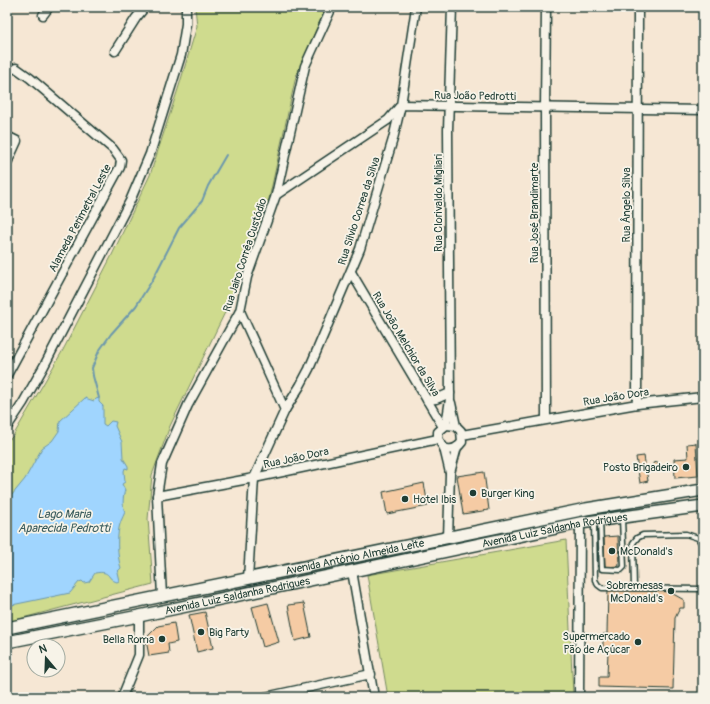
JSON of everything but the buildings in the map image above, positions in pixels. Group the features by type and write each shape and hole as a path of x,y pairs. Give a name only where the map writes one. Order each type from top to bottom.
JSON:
{"main road":[{"name":"Avenida Antônio Almeida Leite","path":"7,628 586,510 703,490"},
{"name":"Avenida Luiz Saldanha Rodrigues","path":"7,642 139,616 580,523 703,506"}],"street":[{"path":"43,15 49,7"},
{"path":"115,51 136,18 145,7"},
{"path":"7,427 23,403 44,366 133,194 150,154 181,55 186,24 186,7"},
{"name":"Rua Jairo Corrêa Custódio","path":"162,596 157,496 162,464 188,406 240,311 247,277 276,195 305,66 332,7"},
{"name":"Rua Silvio Correa da Silva","path":"248,579 254,478 285,410 309,369 360,249 393,139 401,106 416,7"},
{"name":"Rua Clorivaldo Migliari","path":"452,7 450,107 448,130 450,396 456,426"},
{"name":"Rua José Brandimarte","path":"546,7 546,419"},
{"name":"Rua Ângelo Silva","path":"637,404 638,7"},
{"name":"Alameda Perimetral Leste","path":"7,71 16,68 30,78 113,148 121,160 120,166 7,375"},
{"path":"276,195 388,120 401,106"},
{"name":"Rua João Pedrotti","path":"401,106 703,110"},
{"path":"7,139 9,137 17,141 7,163"},
{"name":"Rua João Melchior da Silva","path":"351,272 444,426"},
{"path":"240,311 285,410"},
{"path":"427,400 450,396"},
{"name":"Rua Clorivaldo Migliari","path":"444,426 450,396"},
{"name":"Rua João Dora","path":"462,435 637,404 703,397"},
{"path":"444,448 450,449 457,447 462,442 461,431 456,426 444,426 438,432 438,439 444,448 450,472"},
{"name":"Rua João Dora","path":"157,496 254,478 438,439"},
{"path":"448,538 450,472 457,447"},
{"path":"579,697 580,523"},
{"path":"352,571 374,697"},
{"path":"122,697 139,655 139,616"},
{"path":"265,697 371,674"}],"lane":[{"path":"597,521 602,569 621,570 624,567 622,518"},
{"path":"597,521 595,580 602,588 703,589"},
{"path":"634,588 633,543 637,538 643,535 686,534 698,538 703,546 703,552"}],"green space":[{"path":"195,7 326,7 296,76 269,199 230,302 170,426 152,475 148,519 153,584 7,622 7,442 13,436 63,350 111,257 150,175 197,26"},
{"path":"566,540 573,697 388,697 367,575"}],"water":[{"name":"Lago Maria Aparecida Pedrotti","path":"85,398 94,401 99,398 99,402 103,406 103,424 106,426 111,421 116,422 115,426 122,442 123,458 128,466 128,469 125,468 124,471 125,482 122,484 125,490 123,507 125,512 119,526 118,551 121,568 117,572 119,581 114,581 104,573 95,573 89,582 79,582 70,593 7,606 7,501 25,479 42,448 52,441 59,431 60,421"}],"waterway":[{"path":"99,398 92,368 99,351 111,334 136,306 153,279 179,228 202,201 208,186 226,155"}],"place":[{"name":"Posto Brigadeiro","path":"686,467"},
{"name":"Burger King","path":"473,493"},
{"name":"Hotel Ibis","path":"405,499"},
{"name":"McDonald's","path":"612,551"},
{"name":"Sobremesas McDonald's","path":"671,591"},
{"name":"Big Party","path":"201,632"},
{"name":"Bella Roma","path":"162,639"},
{"name":"Supermercado Pão de Açúcar","path":"638,642"}]}
